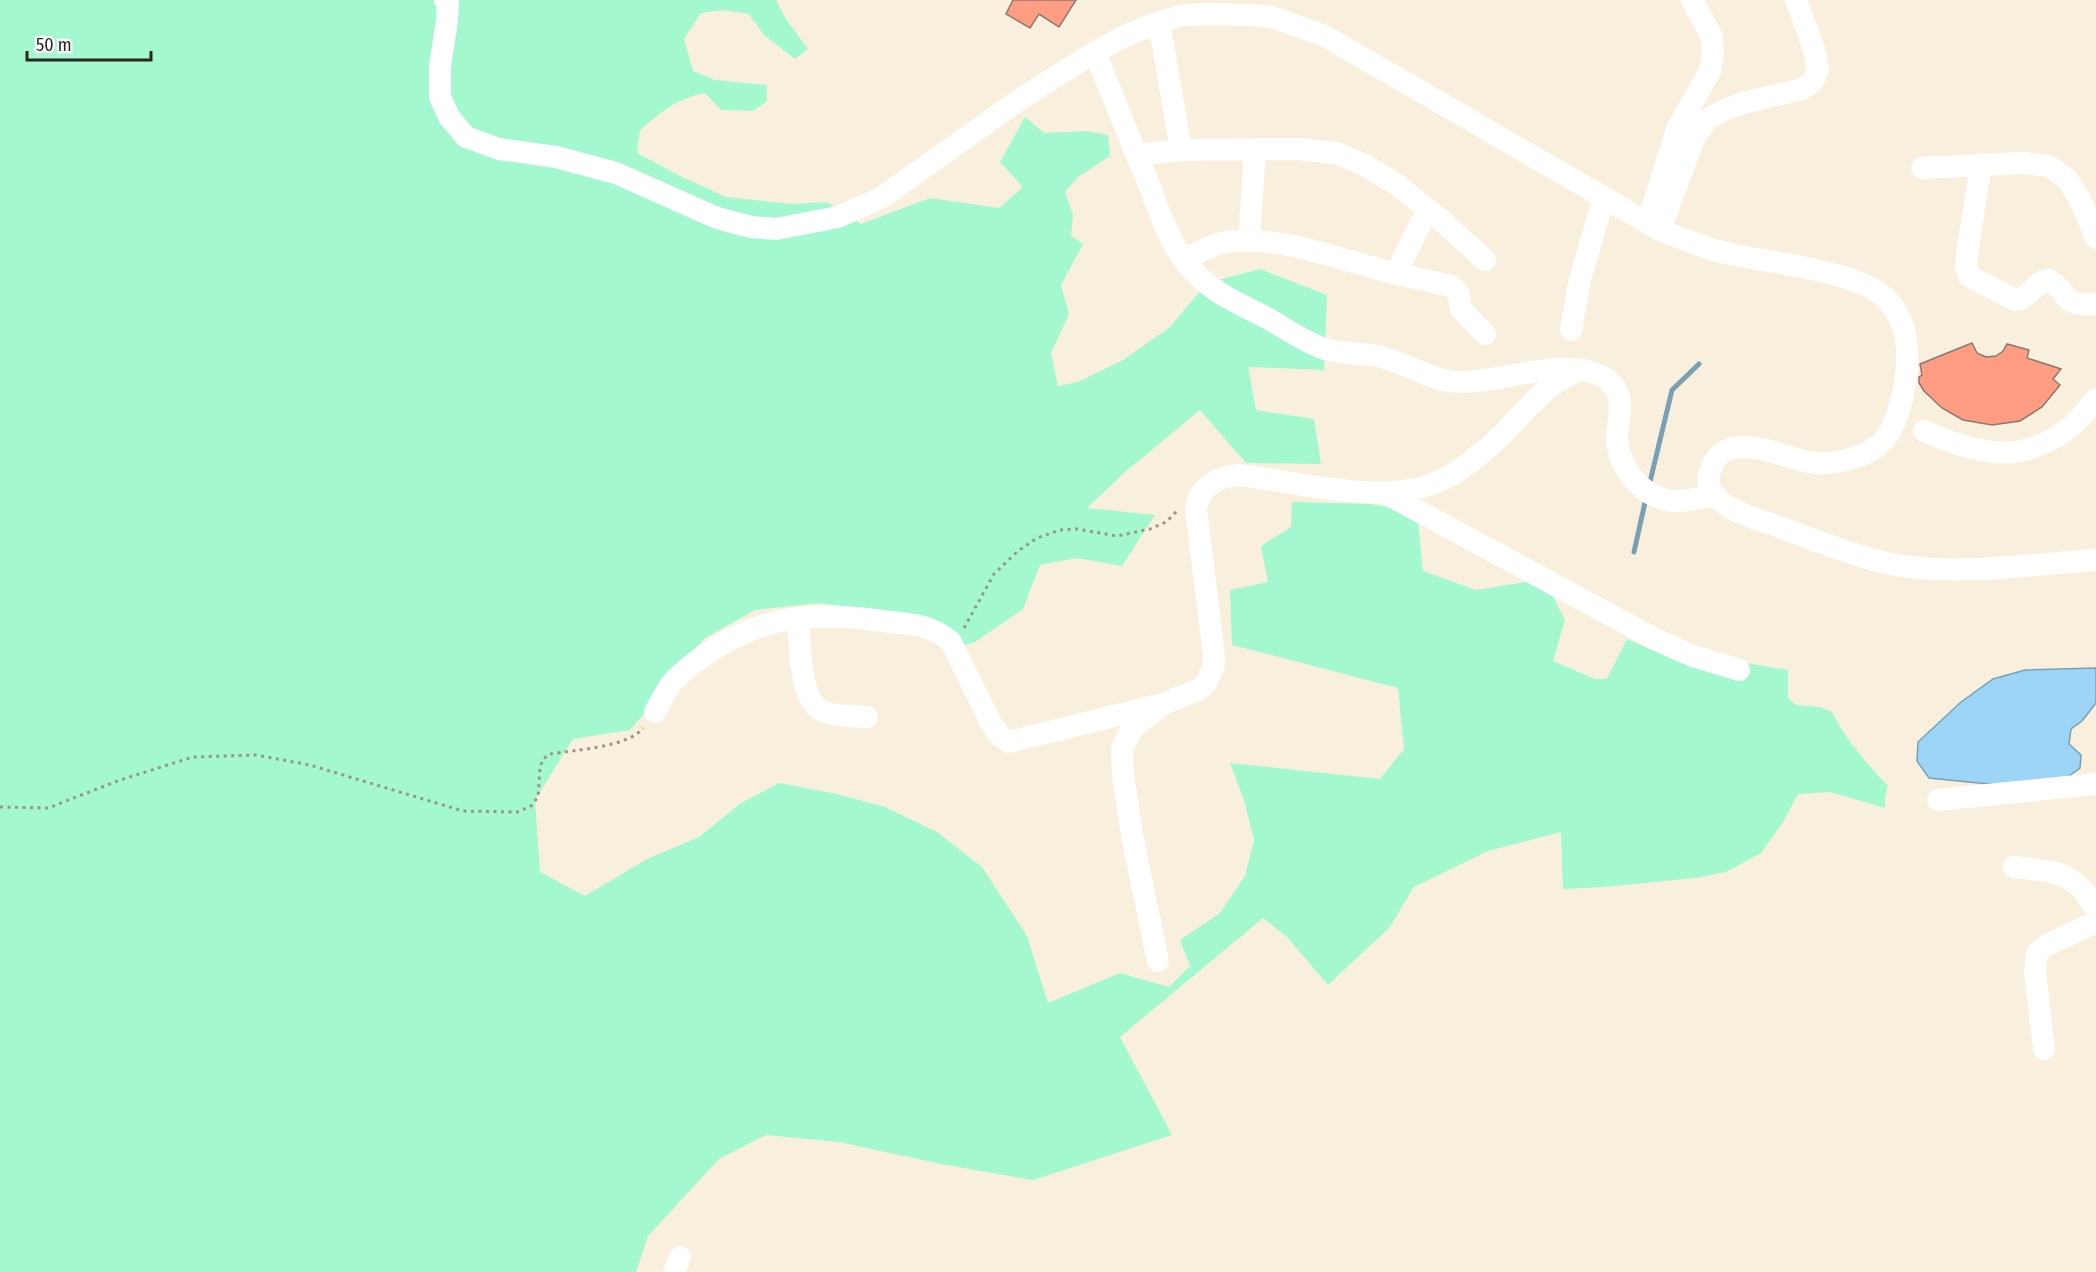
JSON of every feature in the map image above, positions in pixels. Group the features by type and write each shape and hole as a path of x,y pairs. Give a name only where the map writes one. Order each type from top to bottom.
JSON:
{"street":[{"path":"445,0 447,21 440,66 440,97 448,117 466,137 499,149 556,158 616,173 717,218 751,227 776,229 838,217 881,198 1022,98 1127,34 1184,15 1239,14 1272,17 1316,33 1359,56 1654,227 1720,252 1830,274 1881,294 1894,309 1904,329 1906,340 1907,371 1897,417 1889,436 1875,449 1847,460 1819,463 1755,448 1729,449 1720,454 1708,477 1713,495 1724,504 1750,516 1860,555 1908,567 1952,570 2096,560"},
{"path":"1654,227 1677,129 1710,71 1713,55 1712,37 1692,0"},
{"path":"1654,227 1695,136 1708,119 1743,103 1802,89 1813,82 1818,69 1816,59 1796,0"},
{"path":"1159,22 1181,150"},
{"path":"1095,52 1171,240 1193,271 1219,293 1323,348 1392,360 1453,382 1539,371 1577,370 1602,376 1613,385 1618,394 1620,404 1617,440 1621,459 1646,490 1671,501 1689,501 1713,495"},
{"path":"1137,155 1181,150 1255,149 1297,149 1336,153 1365,165 1388,180 1440,219 1485,260"},
{"path":"1250,241 1255,149"},
{"path":"1923,168 2023,163 2049,166 2068,180 2082,204 2096,238"},
{"path":"1982,164 1966,254 1966,267 1970,276 2015,300 2027,297 2040,282 2049,280 2072,302 2096,304"},
{"path":"1570,330 1580,279 1604,198"},
{"path":"1396,273 1427,211"},
{"path":"1184,260 1208,247 1233,241 1300,247 1451,286 1459,294 1461,309 1485,334"},
{"path":"655,712 672,683 696,662 721,644 761,624 798,618 847,616 904,623 933,629 940,633 951,642 991,723 999,735 1009,742 1163,704 1200,689 1214,666 1214,643 1198,529 1198,500 1201,492 1207,486 1227,476 1238,475 1306,486 1383,492 1414,488 1441,480 1486,450 1554,384 1577,370"},
{"path":"1924,431 1965,448 1984,452 2021,452 2065,431 2096,399"},
{"path":"1383,492 1653,638 1693,656 1739,670"},
{"path":"1177,512 1198,500"},
{"path":"798,618 804,675 809,697 819,709 833,715 867,717"},
{"path":"1158,961 1132,836 1123,774 1122,749 1132,728 1163,704"},
{"path":"1938,800 2096,784"},
{"path":"2014,867 2049,871 2068,877 2086,892 2096,910"},
{"path":"2044,1049 2036,972 2037,953 2045,946 2096,922"}],"path":[{"path":"951,642 965,626 994,574 1018,551 1037,538 1060,530 1077,529 1117,536 1150,529 1166,522 1177,512"},
{"path":"0,807 48,808 120,780 193,757 256,755 310,765 463,811 517,812 531,806 538,797 540,768 543,759 550,754 619,742 640,732 655,712"}],"green space":[{"path":"0,0 776,0 786,19 808,49 795,59 764,35 749,14 722,10 701,13 684,39 693,71 715,80 767,85 767,101 753,111 721,110 705,93 677,102 640,130 637,153 726,197 792,204 827,202 861,224 930,198 999,208 1023,187 1000,162 1025,117 1044,133 1085,131 1108,135 1110,156 1078,177 1065,192 1073,215 1071,236 1083,244 1061,285 1069,314 1051,353 1058,386 1078,382 1123,360 1170,327 1207,283 1260,269 1327,295 1324,370 1248,367 1256,410 1314,419 1321,464 1246,463 1200,410 1125,472 1087,508 1155,515 1122,566 1077,558 1040,565 1023,609 975,642 961,646 948,626 926,616 818,603 755,610 705,638 661,685 649,708 630,730 573,739 535,800 540,872 585,896 647,859 699,837 741,803 779,783 837,794 885,807 937,832 982,867 1027,936 1048,1003 1120,973 1169,987 1190,966 1180,940 1220,913 1245,876 1254,840 1244,800 1230,763 1380,779 1404,749 1398,688 1232,645 1230,590 1268,582 1261,546 1291,527 1292,502 1370,504 1417,512 1423,571 1476,590 1544,579 1565,620 1553,661 1595,679 1607,679 1627,639 1683,664 1710,657 1788,670 1788,698 1796,705 1820,707 1832,712 1857,751 1888,786 1885,808 1830,792 1798,794 1783,822 1761,853 1726,872 1695,878 1563,889 1561,832 1488,851 1414,887 1389,928 1328,985 1287,937 1263,918 1120,1037 1172,1135 1033,1180 941,1164 839,1142 766,1135 719,1159 648,1236 636,1272 0,1272"}],"water":[{"path":"2096,668 2096,703 2082,721 2071,729 2069,744 2081,755 2080,768 2062,781 1998,785 1929,778 1917,761 1918,742 1961,702 1993,679 2025,670"}],"building":[{"path":"1013,0 1076,0 1059,27 1039,14 1030,28 1006,14"},
{"path":"1972,343 1977,353 1986,357 1996,356 2007,344 2029,350 2027,358 2061,369 2053,379 2060,385 2042,407 2020,421 1992,425 1963,420 1942,408 1924,391 1919,383 1919,377 1922,375 1920,364"}],"waterway":[{"path":"1649,486 1672,390 1699,364"},
{"path":"1634,552 1646,498"}]}
